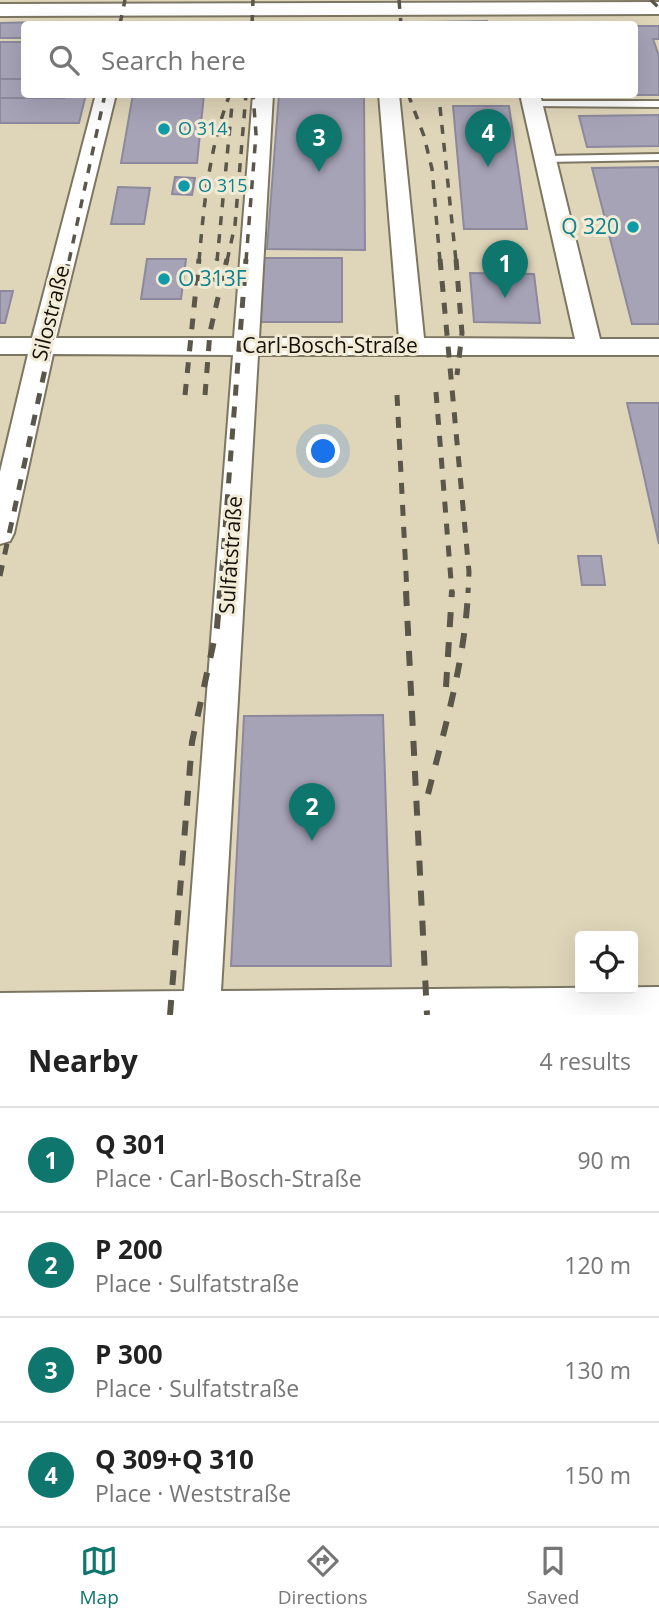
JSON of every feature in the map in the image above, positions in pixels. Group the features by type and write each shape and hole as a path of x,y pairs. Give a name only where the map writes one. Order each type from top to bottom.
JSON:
{"street":[{"path":"0,10 511,11 630,4 659,8"},
{"name":"Silostraße","path":"0,533 42,346 105,98"},
{"name":"Sulfatstraße","path":"201,1013 263,98"},
{"path":"390,98 412,345"},
{"path":"531,99 589,346"},
{"name":"Carl-Bosch-Straße","path":"0,346 659,347"},
{"path":"0,1012 444,1012 659,1006"}],"lane":[{"path":"531,99 659,104"},
{"path":"545,159 659,157"}],"shaded area":[{"path":"0,0 659,0 659,1015 0,1015"}],"building":[{"path":"21,22 21,38 0,38 0,23"},
{"path":"638,26 659,26 659,39 653,39 659,56 659,95 638,95"},
{"path":"0,42 21,42 21,98 85,98 79,123 0,123"},
{"path":"0,79 21,79 21,98 0,98"},
{"name":"O 314","path":"132,98 204,98 197,163 121,163"},
{"path":"279,98 364,98 365,250 267,249"},
{"path":"453,106 509,106 527,229 464,229"},
{"path":"659,115 659,146 587,147 579,116"},
{"name":"Q 320","path":"659,167 659,324 632,324 592,168"},
{"name":"O 315","path":"175,177 195,178 192,195 172,194"},
{"name":"O 313F","path":"118,187 150,188 144,224 111,224"},
{"path":"260,258 342,258 342,322 256,322"},
{"name":"O 313F","path":"147,259 186,259 181,299 141,299"},
{"path":"470,273 534,274 540,323 474,322"},
{"path":"0,291 13,291 5,323 0,323"},
{"path":"627,403 659,403 659,544 642,467"},
{"path":"578,556 601,556 605,585 582,585"},
{"path":"383,715 391,966 231,966 244,716"}],"railway":[{"path":"121,21 125,0"},
{"path":"252,21 253,0"},
{"path":"399,0 401,21"},
{"path":"651,0 659,8"},
{"path":"69,261 104,98"},
{"path":"199,261 212,156 229,98"},
{"path":"227,261 235,225 246,98"},
{"path":"246,261 256,134 253,98"},
{"path":"410,98 424,136 432,169 440,261"},
{"path":"217,261 232,105"},
{"path":"440,107 456,261"},
{"path":"0,576 69,259"},
{"path":"185,395 199,259"},
{"path":"215,282 217,259"},
{"path":"205,395 210,332 227,259"},
{"path":"220,593 246,259"},
{"path":"440,259 469,572 468,593"},
{"path":"456,259 462,333 457,375"},
{"path":"436,392 452,592"},
{"path":"397,395 407,593"},
{"path":"170,1015 192,742 217,627 220,591"},
{"path":"406,591 427,1015"},
{"path":"428,794 459,668 468,591"},
{"path":"446,687 452,592"}],"place":[{"name":"O 314","path":"164,129"},
{"name":"Q 309+Q 310","path":"488,167"},
{"name":"P 300","path":"319,172"},
{"name":"O 315","path":"184,186"},
{"name":"Q 320","path":"633,227"},
{"name":"O 313F","path":"164,279"},
{"name":"Q 301","path":"505,298"},
{"name":"P 200","path":"312,841"}]}
